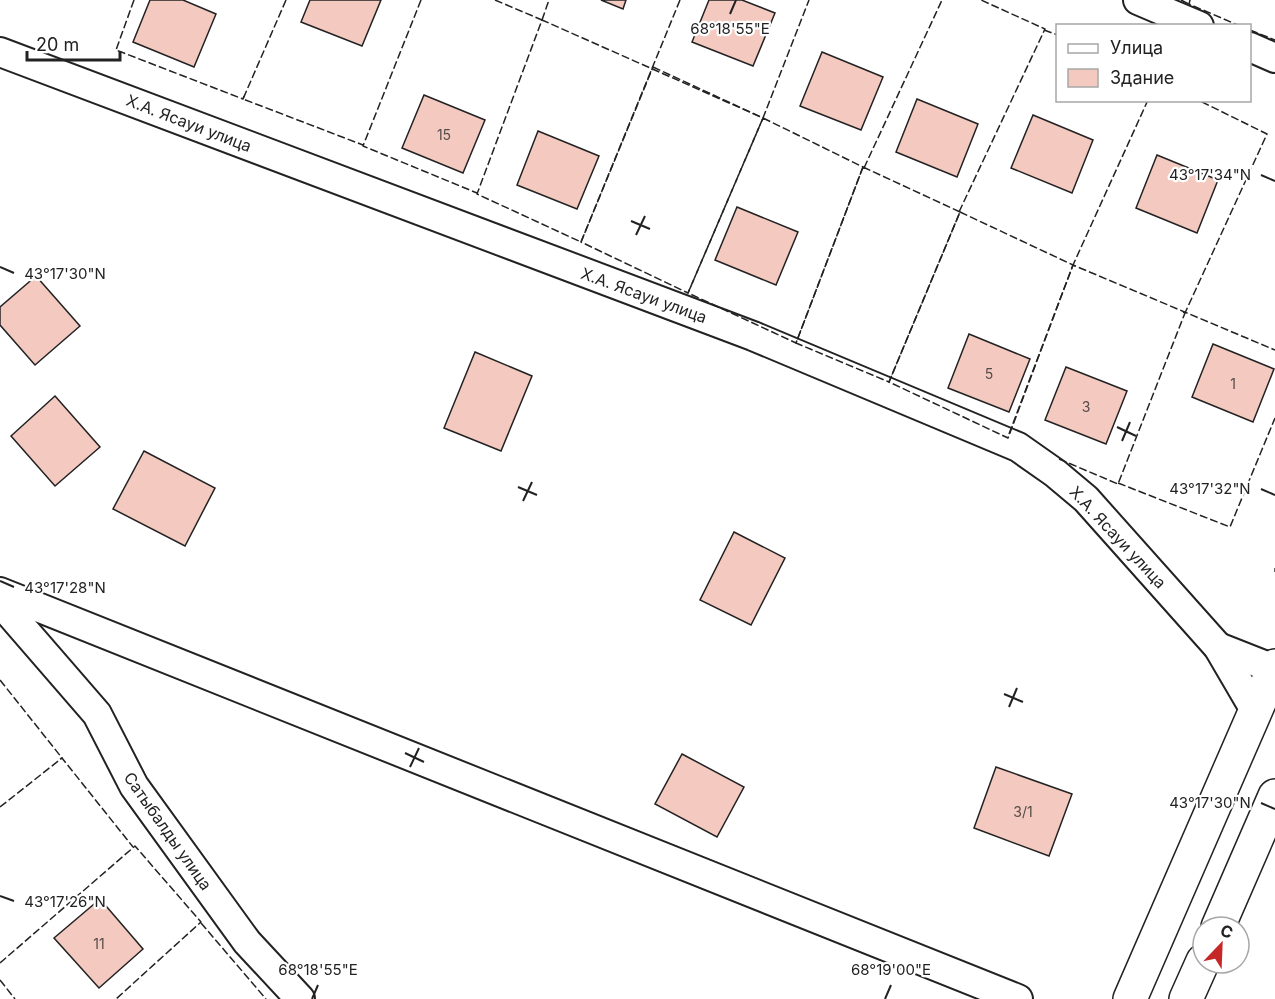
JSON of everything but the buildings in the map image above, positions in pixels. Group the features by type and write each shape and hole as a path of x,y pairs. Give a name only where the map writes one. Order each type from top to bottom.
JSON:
{"street":[{"path":"1138,0 1194,24"},
{"path":"1251,47 1275,58"},
{"name":"Х.А. Ясауи улица","path":"0,51 753,336 1018,447 1055,473 1086,499 1218,647 1265,716"},
{"path":"0,592 1018,999"},
{"name":"Сатыбалды улица","path":"0,602 97,714 134,786 247,942 300,999"},
{"name":"Х.А. Ясауи улица","path":"1218,647 1275,669"},
{"path":"1130,999 1265,716 1275,669"},
{"path":"1223,915 1275,796"},
{"path":"1186,999 1197,975"}],"fence":[{"path":"134,0 116,50 243,99 244,96"},
{"path":"286,0 243,99 363,145"},
{"path":"421,0 363,146 477,193"},
{"path":"495,0 542,20 541,22"},
{"path":"542,20 549,0"},
{"path":"680,0 581,242 477,194 542,20 763,118 809,0"},
{"path":"864,168 942,0"},
{"path":"959,212 1045,29 981,0"},
{"path":"1181,0 1189,4"},
{"path":"1189,4 1190,0"},
{"path":"1189,4 1235,24"},
{"path":"1044,30 1056,34"},
{"path":"1251,30 1275,40"},
{"path":"653,67 763,118 688,293 581,242 653,67"},
{"path":"1075,266 1073,265 1147,102"},
{"path":"1183,312 1185,313 1267,134 1202,102"},
{"path":"763,118 863,167 796,343 688,293 763,118"},
{"path":"863,167 960,212 889,382 796,343 863,167"},
{"path":"960,212 1073,265 1008,438 889,382 960,212"},
{"path":"1009,434 1073,265 1275,350"},
{"path":"1059,459 1118,484 1185,313"},
{"path":"1118,483 1230,527 1275,418"},
{"path":"0,680 62,758 60,759"},
{"path":"0,807 62,758 133,847"},
{"path":"0,963 135,846 201,922 116,999"},
{"path":"201,923 266,999"},
{"path":"0,980 15,999"}]}
